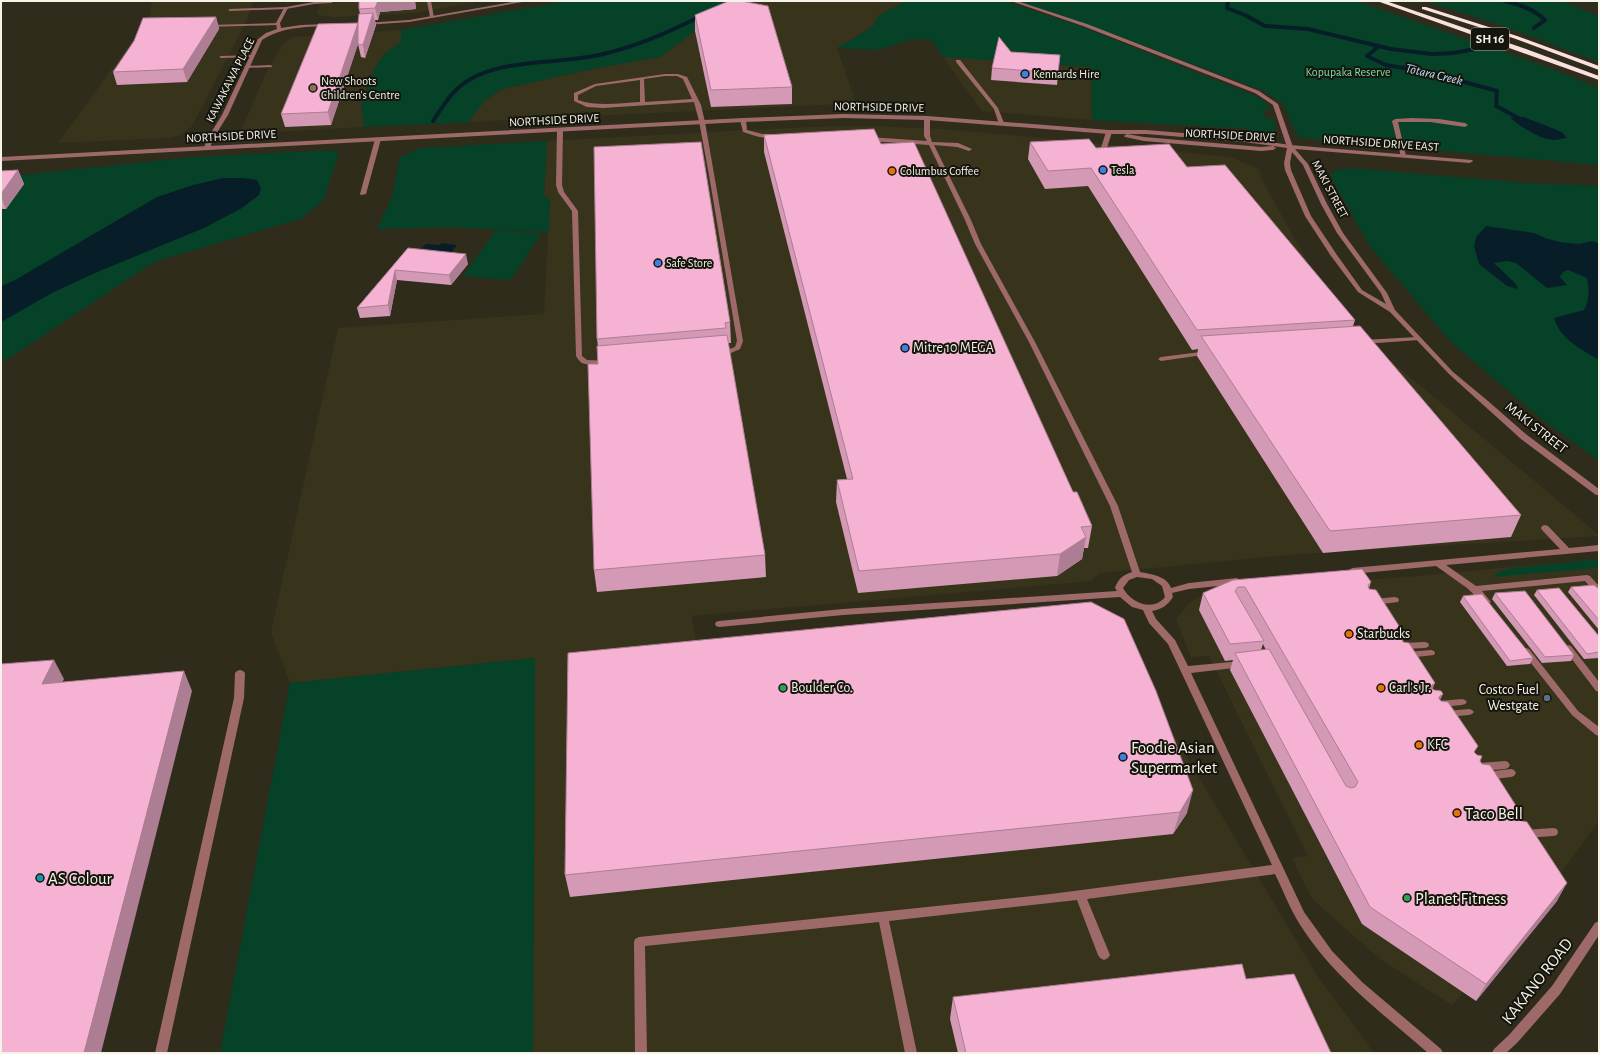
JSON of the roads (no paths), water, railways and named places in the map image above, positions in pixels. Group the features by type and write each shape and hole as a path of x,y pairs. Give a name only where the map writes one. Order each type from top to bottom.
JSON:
{"highway":[{"name":"SH 16","path":"1380,1 1524,50 1599,78"},
{"name":"SH 16","path":"1418,6 1515,37 1599,68"}],"street":[{"path":"279,1 286,8"},
{"path":"279,30 278,24 286,8 298,1"},
{"path":"429,1 432,17"},
{"path":"358,24 403,22 526,1"},
{"path":"1013,1 1085,25 1257,92 1275,104 1290,147"},
{"path":"230,10 286,8 314,3 331,2"},
{"path":"204,26 278,24"},
{"name":"KAWAKAWA PLACE","path":"207,148 210,139 225,115 260,39 279,30 296,27 335,25"},
{"path":"221,57 251,56"},
{"path":"958,61 996,109 1001,123"},
{"path":"246,67 270,66"},
{"path":"695,100 603,106 587,105 576,101 576,94 595,85 642,78 678,75 685,78 695,100 712,174 740,340 738,348 728,352 712,354"},
{"path":"642,78 643,103"},
{"name":"NORTHSIDE DRIVE","path":"1,159 701,122 844,116 927,118 1001,123 1109,132 1151,140 1261,149 1290,147"},
{"path":"927,118 927,136 930,143 978,244 1032,342 1111,500 1137,574"},
{"path":"1403,156 1394,121 1407,119 1434,120 1465,125"},
{"path":"743,120 744,131 762,136 777,136"},
{"path":"560,130 559,185 561,192 575,211 579,356 584,362 594,363 618,361"},
{"path":"1102,154 1109,132"},
{"path":"363,194 378,139"},
{"path":"865,139 958,145 969,149"},
{"name":"NORTHSIDE DRIVE EAST","path":"1290,147 1470,161"},
{"name":"MAKI STREET","path":"1290,147 1305,164 1340,233 1384,292 1392,311"},
{"name":"MAKI STREET","path":"1290,147 1287,163 1288,170 1308,216 1360,291 1392,311 1451,373 1524,437 1599,493"},
{"path":"1357,343 1417,339"},
{"path":"1161,360 1194,354 1218,352"},
{"path":"1545,528 1566,551"},
{"path":"1340,572 1599,548"},
{"path":"1438,563 1479,591 1493,610"},
{"path":"1137,574 1154,577 1166,586 1169,591 1167,601 1162,605 1146,608 1131,603 1121,594 1119,588 1124,579 1137,574"},
{"path":"1475,589 1522,588 1555,585 1587,578 1599,592"},
{"path":"1169,591 1189,586 1249,580"},
{"path":"719,624 843,612 1121,594"},
{"path":"1367,603 1395,600"},
{"path":"1146,608 1152,621 1172,642 1300,916 1328,954 1358,986 1437,1053"},
{"path":"1562,640 1599,689"},
{"path":"1395,647 1425,645"},
{"path":"1522,646 1574,713 1597,729"},
{"path":"1400,656 1430,653"},
{"path":"1185,670 1251,663"},
{"path":"161,1053 239,698 240,673"},
{"path":"1430,704 1462,702"},
{"path":"1437,715 1469,712"},
{"path":"1472,768 1505,765"},
{"path":"1478,777 1511,773"},
{"path":"1514,834 1553,832"},
{"path":"641,1053 639,942 1080,894 1278,869"},
{"path":"1080,894 1104,955"},
{"path":"883,916 911,1053"},
{"name":"KAKANO ROAD","path":"1498,1053 1513,1039 1556,990 1599,926"}],"water":[{"path":"1524,117 1562,132 1567,138 1554,140 1542,137 1530,132 1510,118"},
{"path":"223,178 257,180 261,188 259,195 242,208 204,228 95,273 52,293 1,322 1,286 15,280 157,197 193,185"},
{"path":"1486,226 1534,233 1560,242 1579,244 1592,241 1599,243 1599,360 1566,338 1561,332 1554,318 1584,310 1588,294 1587,278 1568,270 1563,272 1560,277 1567,285 1547,288 1516,263 1507,261 1494,263 1516,284 1518,289 1507,286 1479,264 1474,246 1476,237"},
{"path":"441,243 457,245 451,253 422,248 426,244 440,245"}],"waterway":[{"name":"Tōtara Creek","path":"1228,1 1227,8 1247,16 1265,26 1308,29 1391,49 1432,54 1453,53 1475,49"},
{"path":"1505,1 1531,10 1545,20 1534,28"},
{"path":"433,121 447,100 457,89 471,79 487,72 505,67 582,58 613,52 652,38 703,15"},
{"name":"Tōtara Creek","path":"1378,47 1367,56 1386,65 1432,73 1497,91 1496,106 1524,121"}],"place":[{"name":"Kennards Hire","path":"1025,74"},
{"name":"New Shoots Children's Centre","path":"313,88"},
{"name":"Tesla","path":"1103,170"},
{"name":"Columbus Coffee","path":"892,171"},
{"name":"Safe Store","path":"658,263"},
{"name":"Mitre 10 MEGA","path":"905,348"},
{"name":"Starbucks","path":"1349,634"},
{"name":"Boulder Co.","path":"783,688"},
{"name":"Carl's Jr.","path":"1381,688"},
{"name":"Costco Fuel Westgate","path":"1547,698"},
{"name":"KFC","path":"1419,745"},
{"name":"Foodie Asian Supermarket","path":"1123,757"},
{"name":"Taco Bell","path":"1457,813"},
{"name":"AS Colour","path":"40,878"},
{"name":"Planet Fitness","path":"1407,898"}],"park label":[{"name":"Kopupaka Reserve","path":"1348,72"}]}
